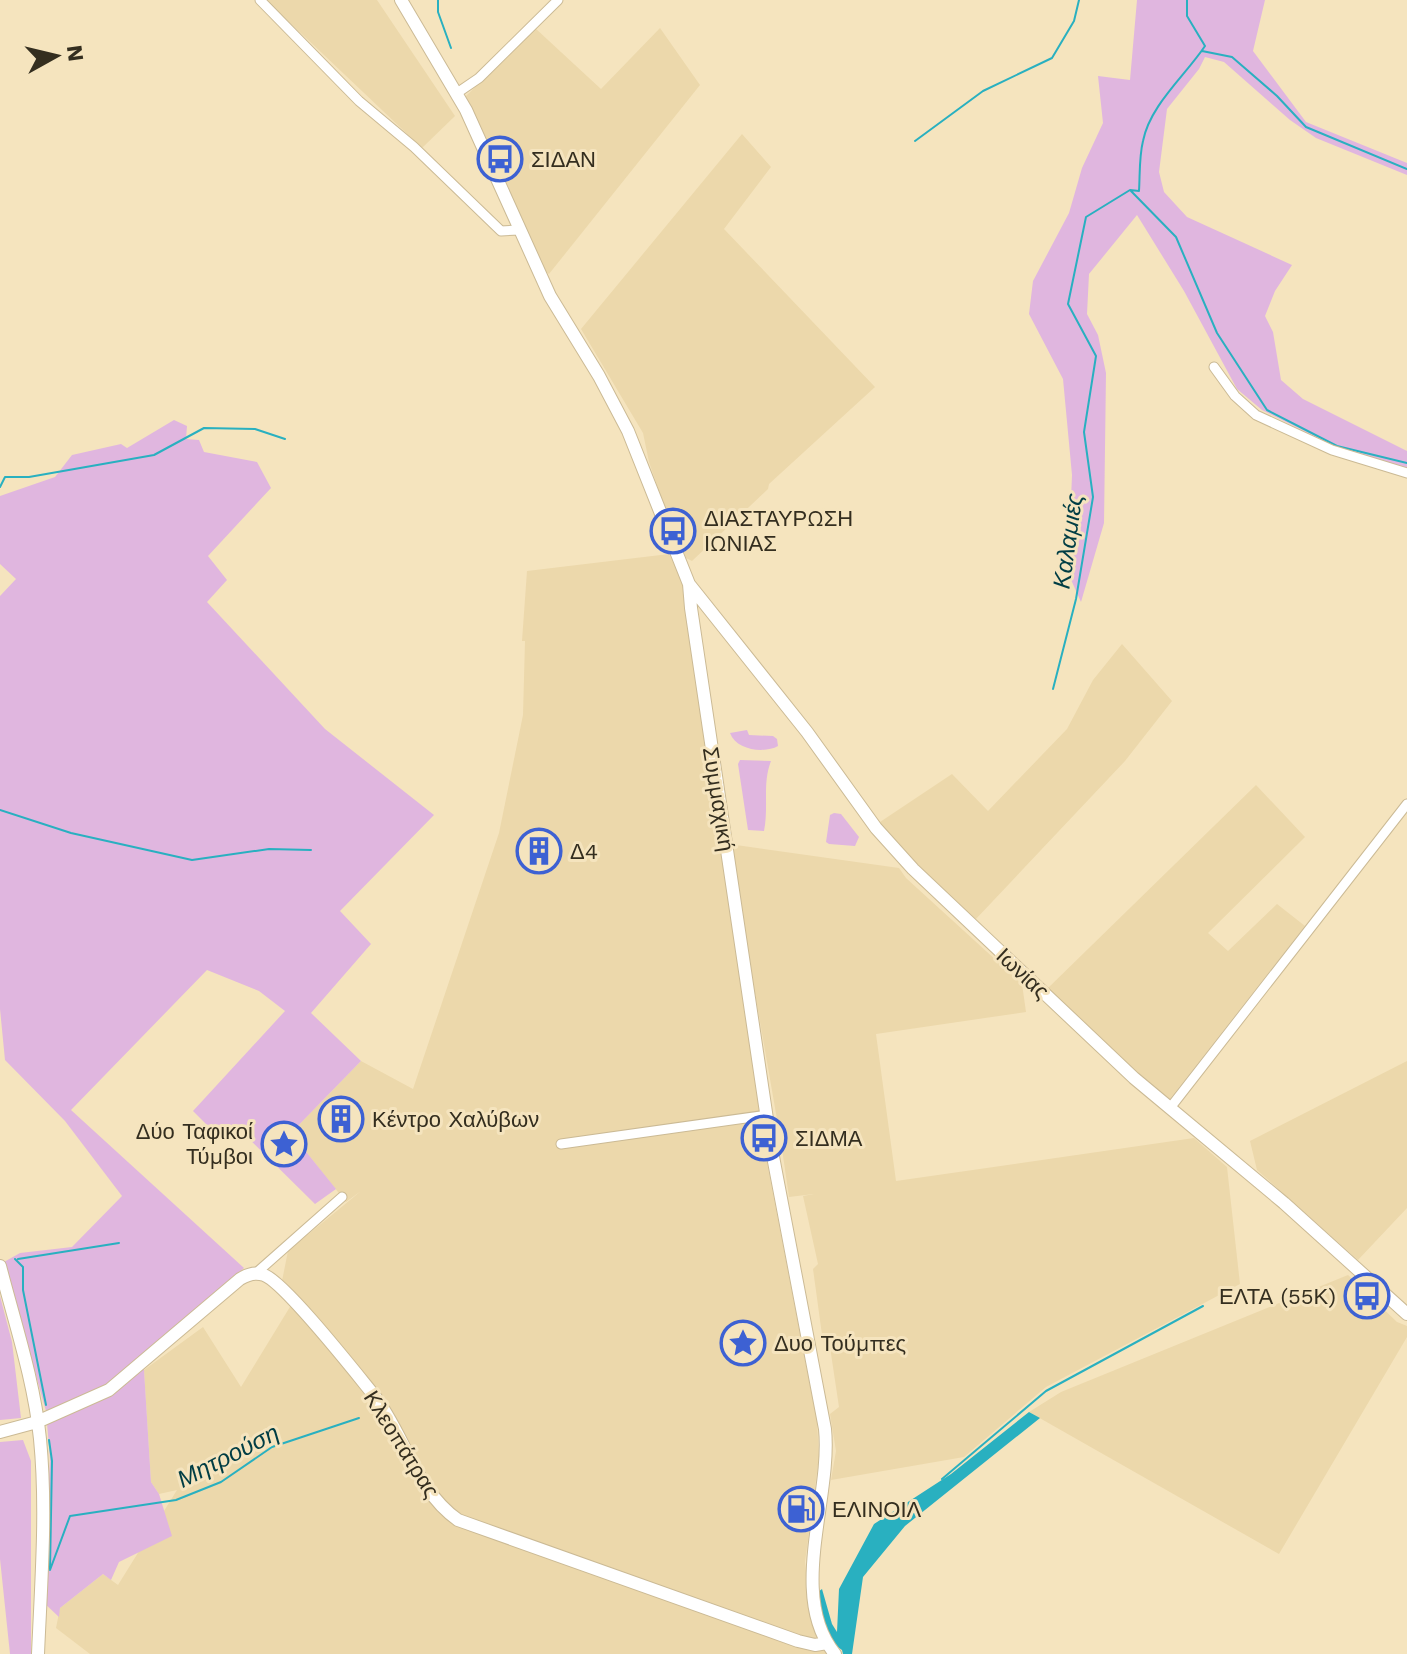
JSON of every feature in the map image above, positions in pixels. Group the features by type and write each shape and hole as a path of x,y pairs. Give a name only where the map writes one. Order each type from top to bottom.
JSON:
{"street":[{"path":"260,0 341,83 414,147 501,231 519,230"},
{"name":"Συμμαχική","path":"401,0 457,93 498,176 550,296 599,376 628,431 689,584 767,1115 825,1429 825,1472 814,1551 813,1588 816,1613 827,1643 835,1654"},
{"path":"457,93 479,78 558,0"},
{"path":"1214,367 1235,396 1256,415 1332,450 1407,473"},
{"name":"Ιωνίας","path":"689,584 807,732 876,828 913,869 1134,1078 1284,1203 1407,1314"},
{"path":"691,608 705,604"},
{"path":"1170,1108 1407,804"},
{"path":"561,1144 767,1115"},
{"path":"0,1432 37,1422 109,1390 240,1279 255,1274 342,1197"},
{"path":"0,1266 26,1361 37,1422 42,1511 38,1654"},
{"name":"Κλεοπάτρας","path":"255,1274 266,1276 281,1288 373,1394 388,1415 427,1487 458,1520 810,1645 827,1643"}],"shaded area":[{"path":"266,0 377,0 455,116 422,148"},
{"path":"1137,0 1265,0 1253,51 1306,122 1407,163 1407,175 1316,138 1290,120 1224,62 1205,57 1167,109 1159,172 1164,192 1187,217 1292,265 1275,291 1265,316 1273,332 1281,380 1303,399 1407,451 1407,468 1338,448 1262,410 1237,389 1184,291 1137,215 1089,274 1087,314 1098,335 1106,373 1104,523 1081,602 1068,573 1072,475 1063,379 1029,314 1033,281 1069,213 1082,168 1103,123 1098,76 1130,80"},
{"path":"535,28 601,89 660,28 700,85 549,274 465,97"},
{"path":"742,134 771,167 724,229 875,387 769,484 768,489 692,561 686,558 679,538 681,532 674,517 667,514 649,462 643,433 581,329"},
{"path":"174,420 187,426 186,439 199,440 204,452 257,462 271,488 208,556 227,580 207,602 325,729 434,815 340,911 371,944 311,1013 361,1061 291,1133 336,1189 315,1204 235,1125 220,1138 193,1111 285,1011 259,991 207,970 71,1110 244,1268 140,1357 144,1370 151,1482 159,1494 172,1536 119,1562 111,1580 103,1574 60,1608 59,1617 43,1602 50,1459 46,1411 4,1262 20,1253 72,1247 122,1196 65,1121 5,1060 0,1009 0,596 16,579 0,564 0,496 55,477 72,455 121,444 127,448"},
{"path":"669,554 684,584 767,1163 817,1422 819,1457 805,1562 812,1623 828,1654 90,1654 56,1628 60,1608 103,1574 118,1585 177,1490 159,1494 151,1482 144,1370 203,1327 241,1387 296,1297 282,1281 288,1251 361,1191 346,1202 291,1133 361,1061 413,1089 499,833 523,715 525,641 522,641 527,571"},
{"path":"1122,644 1172,701 1125,761 975,920 877,824 952,774 988,811 1067,729 1093,680"},
{"path":"747,730 749,735 773,736 778,746 765,750 751,749 738,743 730,733"},
{"path":"740,760 771,761 764,831 748,830 738,764"},
{"path":"1256,785 1305,837 1208,933 1228,951 1277,904 1305,926 1169,1100 1048,988"},
{"path":"841,814 859,837 855,846 826,842 830,815"},
{"path":"729,844 899,868 906,878 1022,984 1026,1012 876,1034 896,1181 1194,1138 1227,1167 1240,1284 1046,1387 964,1457 831,1480 836,1451 830,1414 839,1407 830,1347 823,1342 813,1269 818,1264 803,1196 814,1194 789,1197 781,1142 786,1136 785,1129 778,1125"},
{"path":"1407,1061 1407,1208 1358,1260 1257,1170 1250,1141"},
{"path":"1348,1275 1397,1322 1407,1326 1407,1337 1279,1554 1029,1412 1061,1392"},
{"path":"0,1296 12,1342 21,1418 0,1420"},
{"path":"23,1440 31,1461 31,1654 10,1654 0,1559 0,1442"}],"water":[{"path":"1029,1412 1040,1418 905,1526 863,1577 852,1654 843,1654 827,1632 818,1592 822,1589 837,1632 839,1589 874,1524 951,1474"}],"waterway":[{"path":"438,0 438,12 451,48"},
{"path":"915,141 983,91 1052,58 1074,21 1079,0"},
{"name":"Καλαμιές","path":"1053,689 1076,599 1093,497 1084,432 1096,356 1068,304 1086,217 1130,190 1139,191 1141,153 1147,128 1160,103 1205,46 1187,16 1187,0"},
{"path":"1202,51 1232,57 1277,96 1306,127 1407,169"},
{"name":"Καλαμιές","path":"1131,191 1176,237 1217,333 1267,410 1337,446 1407,463"},
{"path":"0,487 5,477 29,477 154,455 204,428 255,429 285,439"},
{"path":"0,810 71,833 192,860 269,849 311,850"},
{"path":"18,1259 119,1243"},
{"path":"15,1259 23,1267 23,1290 46,1405"},
{"path":"942,1479 1046,1391 1203,1306"},
{"name":"Μητρούση","path":"50,1570 70,1516 176,1500 221,1482 272,1447 359,1418"},
{"path":"49,1440 52,1461 50,1569"}],"place":[{"name":"ΣΙΔΑΝ","path":"500,159"},
{"name":"ΔΙΑΣΤΑΥΡΩΣΗ ΙΩΝΙΑΣ","path":"673,531"},
{"name":"Δ4","path":"539,851"},
{"name":"Κέντρο Χαλύβων","path":"341,1119"},
{"name":"ΣΙΔΜΑ","path":"764,1138"},
{"name":"Δύο Ταφικοί Τύμβοι","path":"284,1144"},
{"name":"ΕΛΤΑ (55Κ)","path":"1367,1296"},
{"name":"Δυο Τούμπες","path":"743,1343"},
{"name":"ΕΛΙΝΟΙΛ","path":"801,1509"}]}
